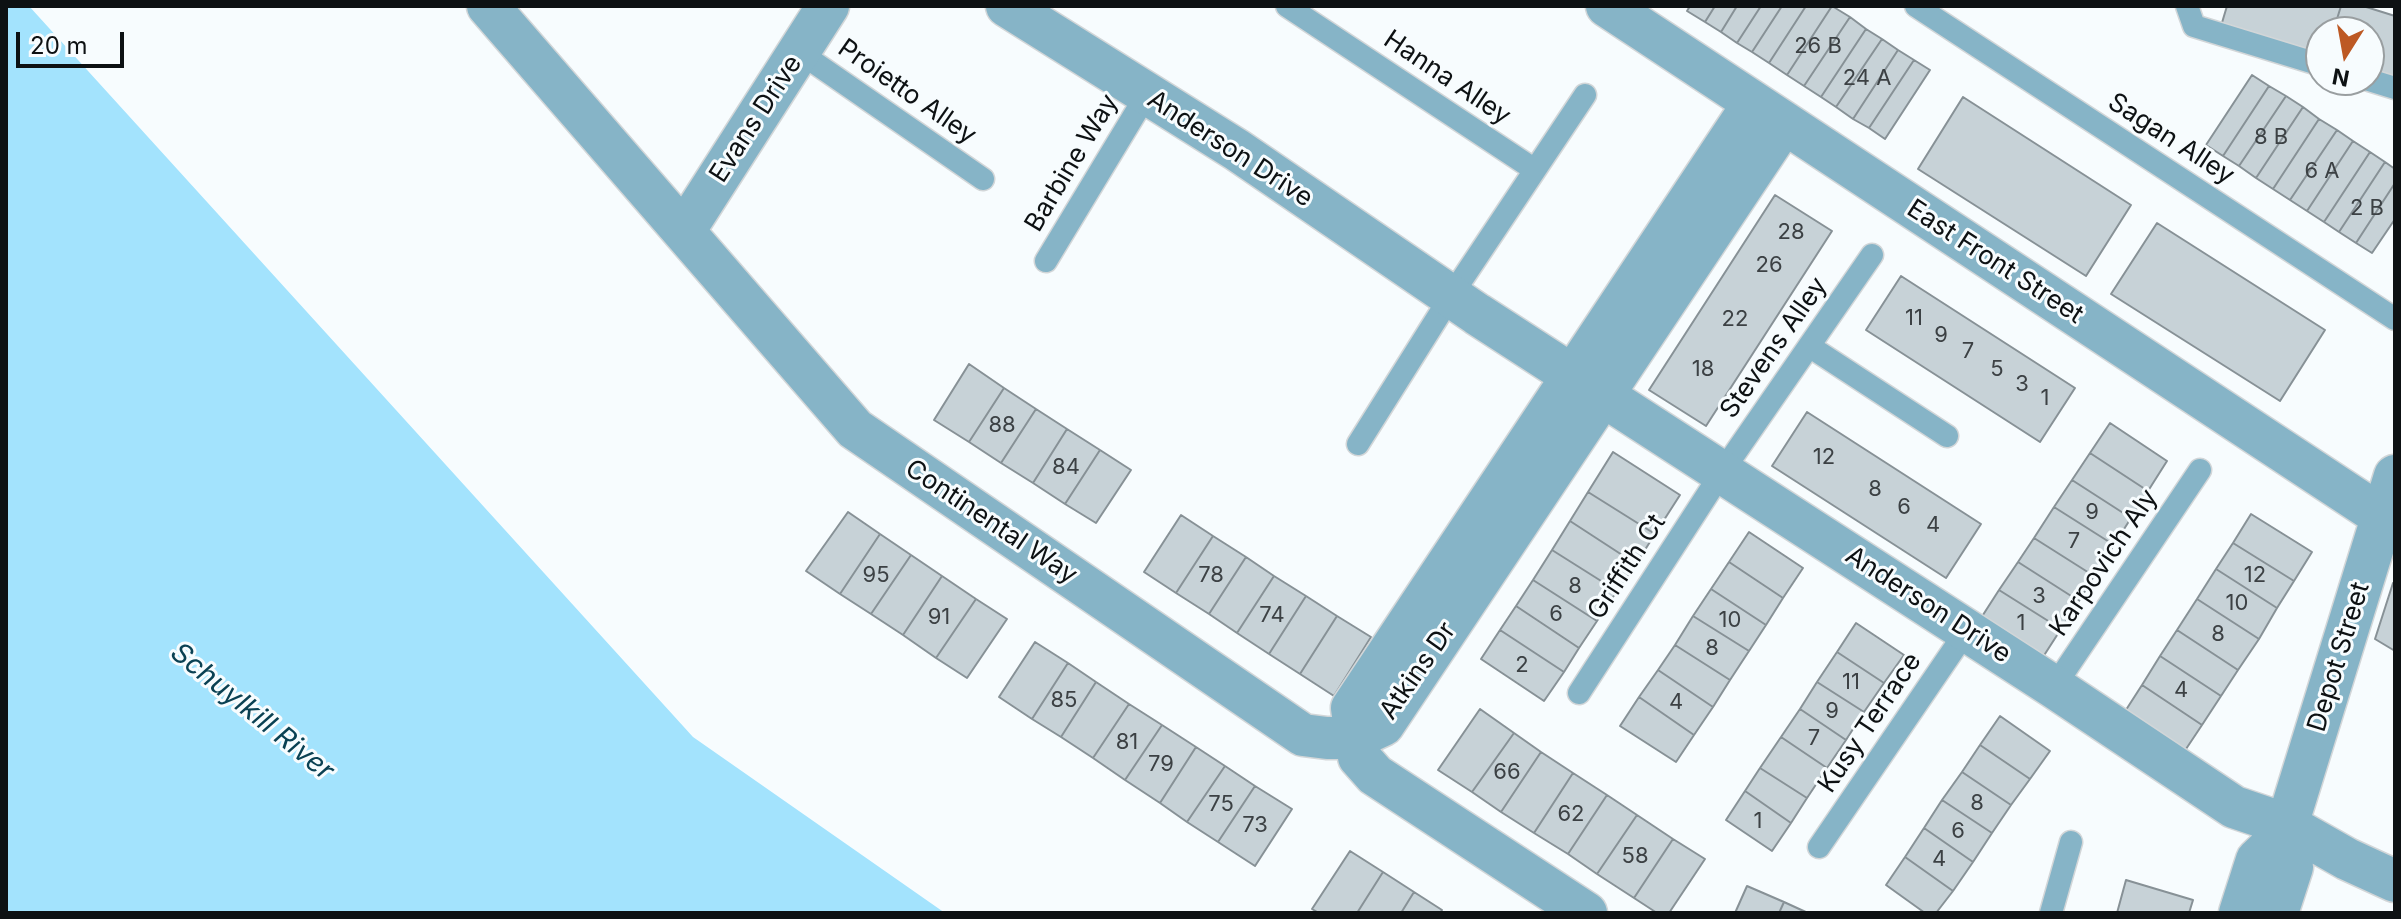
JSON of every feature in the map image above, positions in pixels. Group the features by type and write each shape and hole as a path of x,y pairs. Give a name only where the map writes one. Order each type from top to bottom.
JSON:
{"street":[{"name":"Continental Way","path":"488,6 855,429 1303,735 1355,738"},
{"name":"Evans Drive","path":"684,231 828,6"},
{"name":"Anderson Drive","path":"1007,6 1237,150 1451,296 2234,807 2395,881"},
{"name":"East Front Street","path":"1630,12 1769,113 2389,521"},
{"name":"Atkins Dr","path":"1355,738 1383,725 1589,385 1769,113"},
{"name":"Depot Street","path":"2240,913 2257,860 2284,831 2389,521 2395,476"},
{"path":"1355,738 1359,757 1375,775 1586,913"},
{"name":"Depot Street","path":"2277,913 2292,867 2284,831"}],"lane":[{"name":"Hanna Alley","path":"1287,6 1535,170"},
{"name":"Sagan Alley","path":"1916,6 2395,319"},
{"path":"2187,6 2194,26 2305,60"},
{"name":"Proietto Alley","path":"799,52 983,179"},
{"name":"Barbine Way","path":"1046,261 1147,94"},
{"path":"1358,444 1451,296 1585,95"},
{"name":"Stevens Alley","path":"1722,472 1872,255"},
{"path":"1809,346 1947,436"},
{"name":"Karpovich Aly","path":"2054,687 2200,470"},
{"name":"Griffith Ct","path":"1579,693 1722,472"},
{"name":"Kusy Terrace","path":"1819,847 1967,630"},
{"path":"2051,913 2071,842"}],"water":[{"name":"Schuylkill River","path":"6,6 29,6 693,737 945,913 6,913"}],"building":[{"path":"1690,6 1715,6 1705,22 1687,11"},
{"path":"1715,6 1737,6 1721,32 1705,22"},
{"path":"1737,6 1761,6 1737,43 1721,32"},
{"path":"1761,6 1782,6 1752,52 1737,43"},
{"path":"1782,6 1806,6 1769,63 1752,52"},
{"path":"1806,6 1832,6 1787,75 1769,63"},
{"path":"1832,6 1850,17 1804,86 1787,75"},
{"path":"2227,6 2341,6 2338,16 2305,16 2305,52 2221,26"},
{"path":"2341,6 2363,6 2395,16 2395,80 2385,77 2385,16 2338,16"},
{"path":"1850,17 1866,29 1821,97 1804,86"},
{"path":"1866,29 1882,39 1836,107 1821,97"},
{"path":"1882,39 1898,50 1853,119 1836,107"},
{"path":"1898,50 1914,60 1869,128 1853,119"},
{"path":"1914,60 1930,70 1885,139 1869,128"},
{"path":"2252,75 2269,86 2223,156 2206,145"},
{"path":"2269,86 2286,96 2239,166 2223,156"},
{"path":"2286,96 2303,107 2256,178 2239,166"},
{"path":"1963,97 2131,205 2086,276 1918,169"},
{"path":"2303,107 2319,119 2273,189 2256,178"},
{"path":"2319,119 2337,130 2290,200 2273,189"},
{"path":"2337,130 2353,141 2307,211 2290,200"},
{"path":"2353,141 2370,152 2324,222 2307,211"},
{"path":"2370,152 2385,162 2339,232 2324,222"},
{"path":"2385,162 2395,169 2395,183 2356,243 2339,232"},
{"path":"2395,183 2395,219 2372,253 2356,243"},
{"path":"1775,195 1832,231 1706,426 1649,390"},
{"path":"2157,223 2325,330 2280,401 2111,294"},
{"path":"1901,276 2075,388 2040,442 1866,330"},
{"path":"969,364 1004,388 969,442 934,420"},
{"path":"1004,388 1036,409 1001,463 969,442"},
{"path":"1036,409 1067,429 1033,483 1001,463"},
{"path":"1807,412 1981,524 1946,578 1772,466"},
{"path":"2110,423 2167,461 2148,491 2090,453"},
{"path":"1067,429 1100,450 1065,504 1033,483"},
{"path":"1100,450 1131,470 1096,523 1065,504"},
{"path":"1613,452 1680,495 1655,534 1588,492"},
{"path":"2090,453 2148,491 2131,518 2072,480"},
{"path":"2072,480 2131,518 2114,545 2054,507"},
{"path":"1588,492 1655,534 1636,564 1570,521"},
{"path":"2054,507 2114,545 2094,576 2034,538"},
{"path":"848,512 880,534 840,594 806,571"},
{"path":"2251,514 2312,552 2294,581 2233,543"},
{"path":"1181,515 1213,536 1176,593 1144,572"},
{"path":"1570,521 1636,564 1617,591 1552,550"},
{"path":"1749,532 1803,568 1783,598 1729,562"},
{"path":"880,534 911,555 871,614 840,594"},
{"path":"1213,536 1246,557 1209,614 1176,593"},
{"path":"2034,538 2094,576 2079,601 2018,562"},
{"path":"2233,543 2294,581 2277,608 2216,569"},
{"path":"1552,550 1617,591 1597,621 1533,580"},
{"path":"911,555 942,576 903,635 871,614"},
{"path":"1246,557 1274,576 1237,633 1209,614"},
{"path":"1729,562 1783,598 1766,625 1711,589"},
{"path":"2018,562 2079,601 2061,629 1999,590"},
{"path":"2216,569 2277,608 2259,639 2197,599"},
{"path":"942,576 976,599 936,658 903,635"},
{"path":"1274,576 1306,596 1269,654 1237,633"},
{"path":"1533,580 1597,621 1579,648 1516,606"},
{"path":"2393,583 2395,585 2395,651 2375,639"},
{"path":"1711,589 1766,625 1749,651 1693,616"},
{"path":"1999,590 2061,629 2043,657 1981,618"},
{"path":"1306,596 1337,616 1300,674 1269,654"},
{"path":"976,599 1007,619 967,678 936,658"},
{"path":"2197,599 2259,639 2238,670 2177,630"},
{"path":"1516,606 1579,648 1564,672 1500,630"},
{"path":"1337,616 1371,637 1334,696 1300,674"},
{"path":"1693,616 1749,651 1730,680 1675,645"},
{"path":"1856,623 1904,655 1884,683 1837,652"},
{"path":"1500,630 1564,672 1544,701 1481,659"},
{"path":"2177,630 2238,670 2221,696 2160,656"},
{"path":"1035,642 1068,663 1032,719 999,697"},
{"path":"1675,645 1730,680 1713,707 1658,670"},
{"path":"1837,652 1884,683 1864,712 1817,682"},
{"path":"2160,656 2221,696 2202,725 2142,685"},
{"path":"1068,663 1096,682 1061,737 1032,719"},
{"path":"1658,670 1713,707 1694,735 1639,697"},
{"path":"1096,682 1129,704 1093,758 1061,737"},
{"path":"1817,682 1864,712 1846,740 1800,709"},
{"path":"2142,685 2202,725 2184,752 2124,713"},
{"path":"1639,697 1694,735 1676,762 1620,726"},
{"path":"1129,704 1162,725 1125,780 1093,758"},
{"path":"1480,709 1514,733 1472,792 1438,770"},
{"path":"1800,709 1846,740 1827,768 1781,737"},
{"path":"2000,716 2050,751 2030,779 1980,745"},
{"path":"1162,725 1196,747 1160,803 1125,780"},
{"path":"1514,733 1541,752 1501,812 1472,792"},
{"path":"1781,737 1827,768 1807,798 1760,768"},
{"path":"1980,745 2030,779 2011,805 1962,772"},
{"path":"1196,747 1225,766 1187,822 1160,803"},
{"path":"1541,752 1573,773 1534,833 1501,812"},
{"path":"1225,766 1255,786 1218,842 1187,822"},
{"path":"1760,768 1807,798 1791,823 1745,791"},
{"path":"1962,772 2011,805 1992,833 1942,800"},
{"path":"1573,773 1607,795 1568,854 1534,833"},
{"path":"1255,786 1292,809 1255,866 1218,842"},
{"path":"1745,791 1791,823 1772,851 1726,820"},
{"path":"1607,795 1637,815 1597,874 1568,854"},
{"path":"1942,800 1992,833 1973,862 1924,828"},
{"path":"1637,815 1673,839 1634,898 1597,874"},
{"path":"1924,828 1973,862 1953,891 1905,857"},
{"path":"1673,839 1705,859 1669,913 1657,913 1634,898"},
{"path":"1350,851 1383,872 1357,913 1319,913 1312,909"},
{"path":"1905,857 1953,891 1936,913 1925,913 1886,885"},
{"path":"1383,872 1414,892 1401,913 1357,913"},
{"path":"2126,880 2193,900 2189,913 2117,913"},
{"path":"1747,886 1784,902 1779,913 1735,913"},
{"path":"1414,892 1442,910 1440,913 1401,913"},
{"path":"1784,902 1808,913 1779,913"}]}
